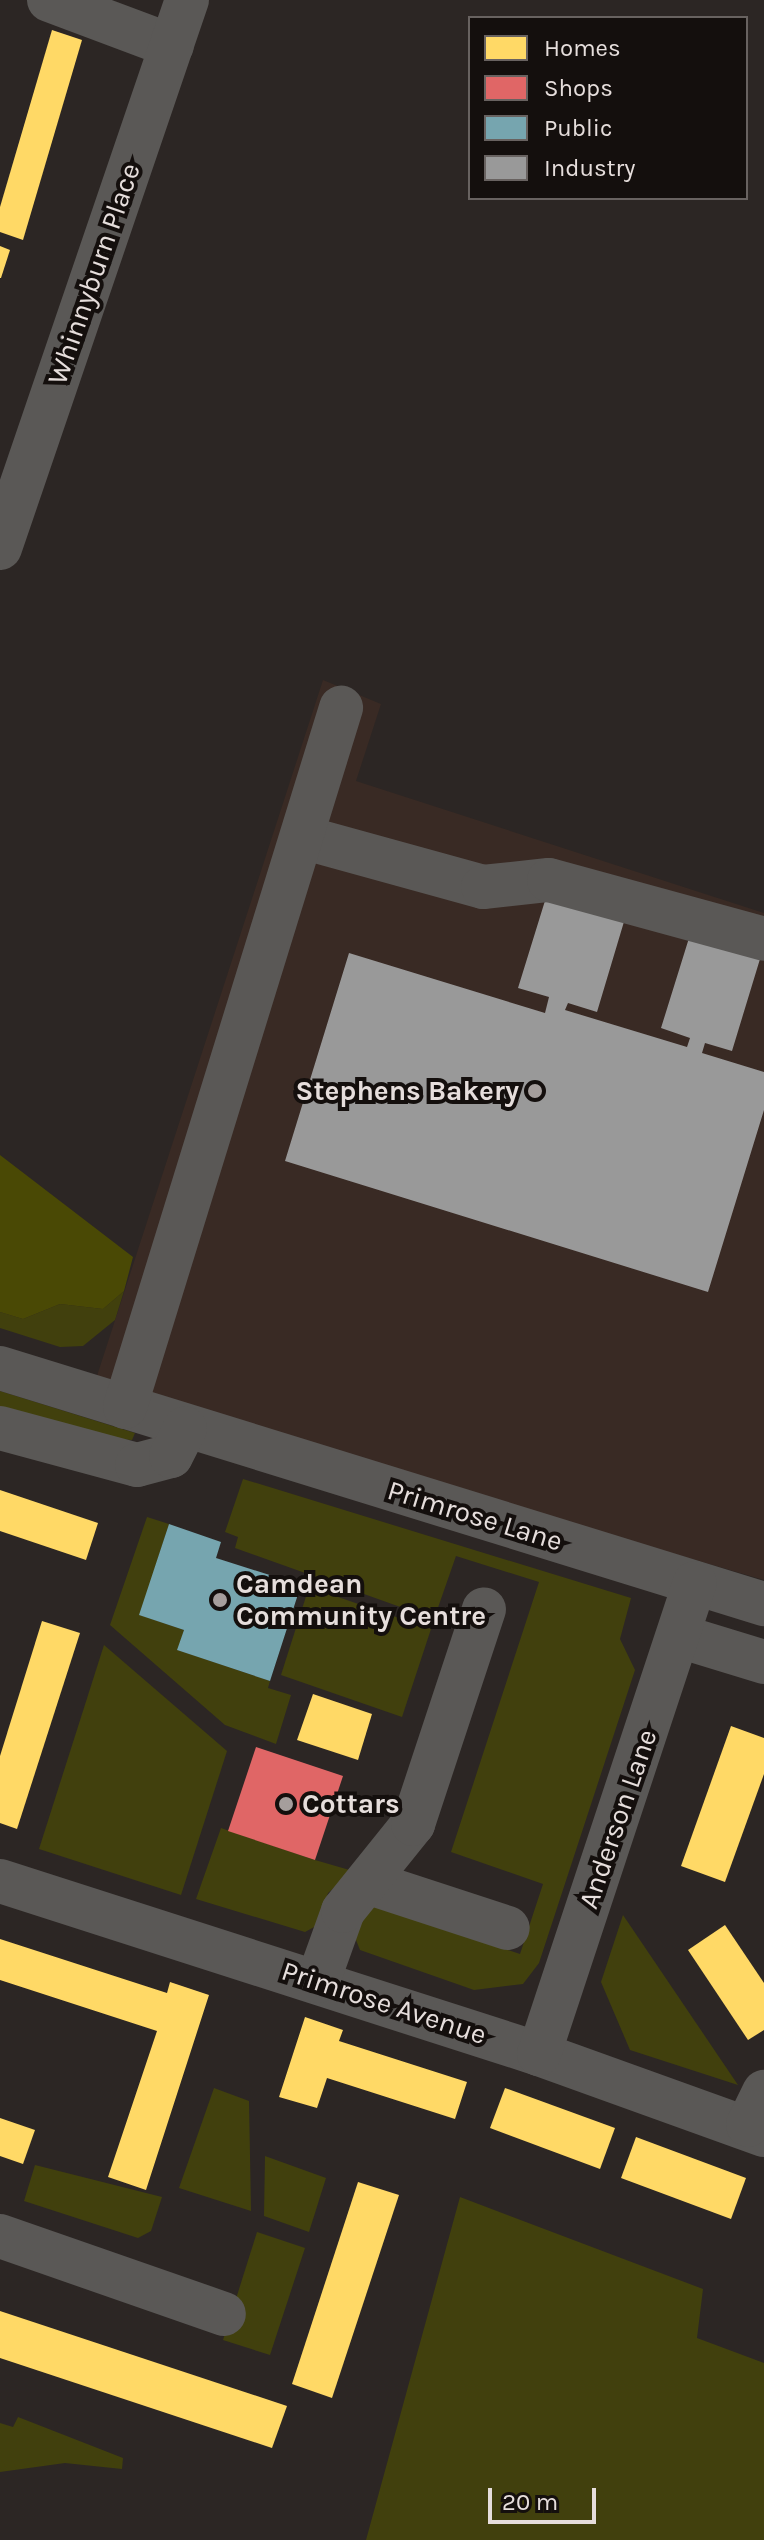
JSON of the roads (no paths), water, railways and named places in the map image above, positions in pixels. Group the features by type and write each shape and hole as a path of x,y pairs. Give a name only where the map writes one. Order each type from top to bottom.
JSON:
{"street":[{"path":"49,0 172,46"},
{"name":"Whinnyburn Place","path":"0,548 12,473 187,0"},
{"path":"125,1407 341,708"},
{"path":"302,837 483,887 549,880 764,939"},
{"name":"Primrose Lane","path":"0,1368 185,1428 764,1604"},
{"path":"0,1428 137,1465 171,1456 185,1428"},
{"name":"Anderson Lane","path":"539,2054 695,1583"},
{"path":"318,1981 343,1911 413,1824 484,1609"},
{"path":"679,1636 764,1662"},
{"name":"Primrose Avenue","path":"0,1881 539,2054 759,2117"},
{"path":"367,1882 508,1928"},
{"path":"0,2236 224,2314"}],"place":[{"name":"Stephens Bakery","path":"535,1091"},
{"name":"Camdean Community Centre","path":"220,1600"},
{"name":"Cottars","path":"286,1804"}]}
